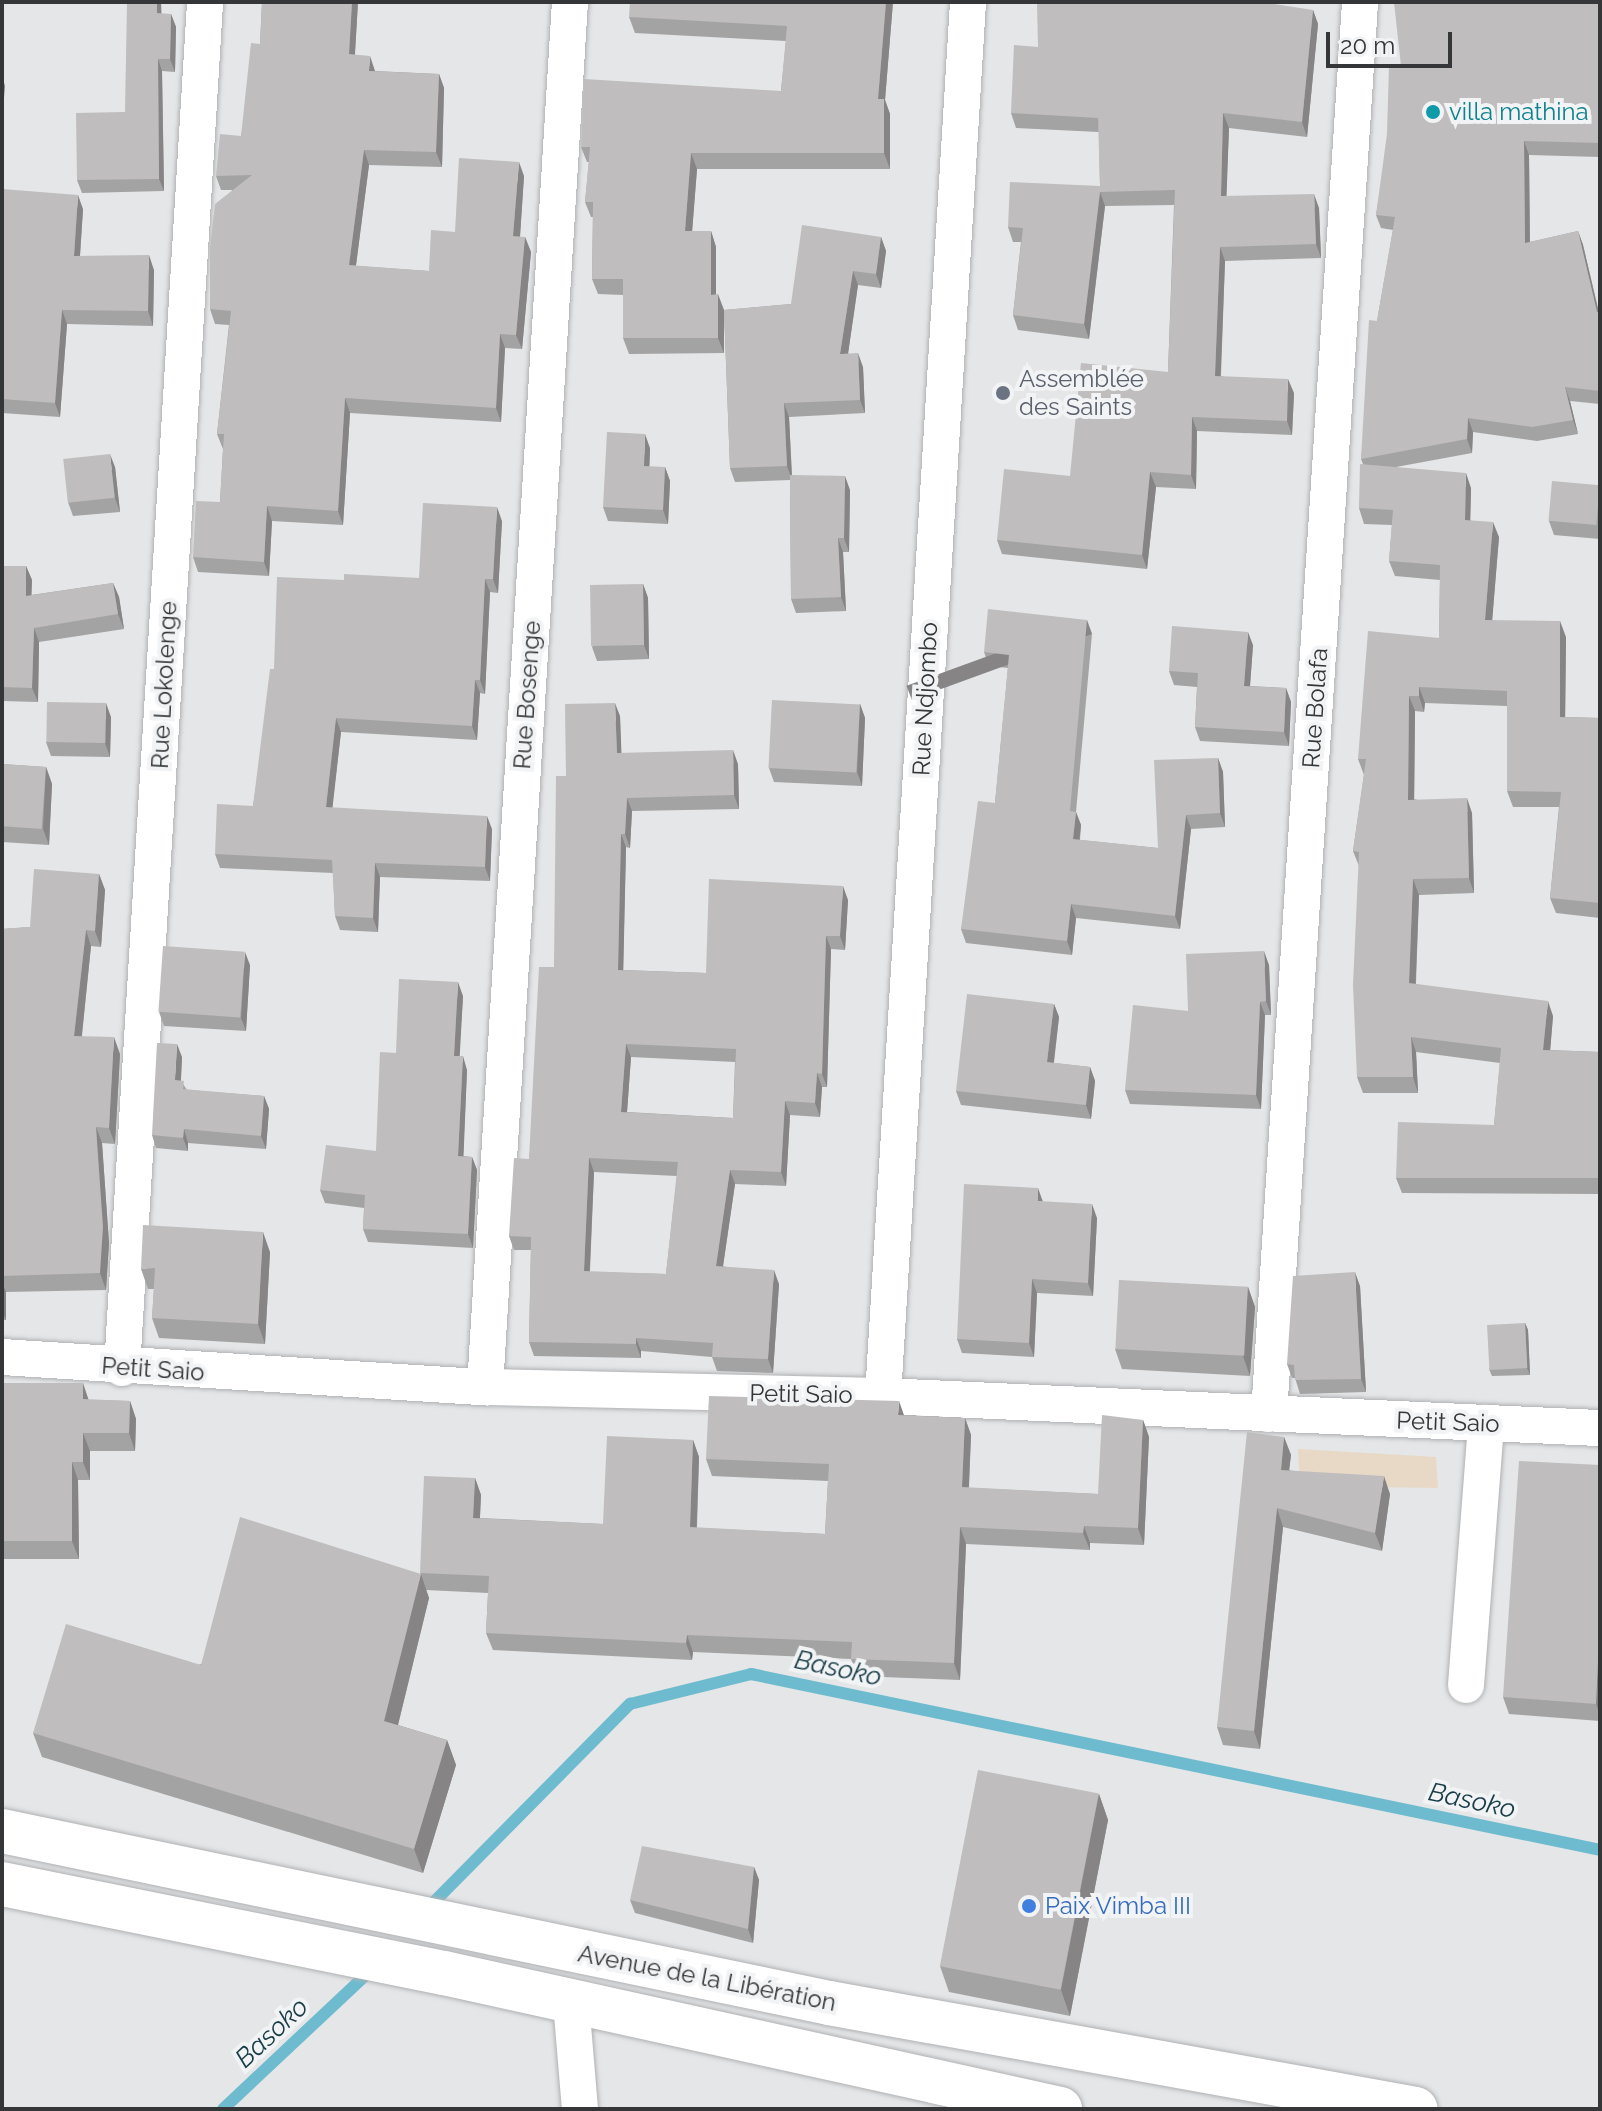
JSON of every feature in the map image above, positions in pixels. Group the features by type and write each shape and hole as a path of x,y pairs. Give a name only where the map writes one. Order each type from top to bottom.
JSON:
{"highway":[{"name":"Avenue de la Libération","path":"7,1831 318,1900 829,2003 1416,2109"},
{"name":"Avenue de la Libération","path":"3,1885 444,1973 1060,2109"}],"street":[{"name":"Rue Lokolenge","path":"122,1368 205,2"},
{"name":"Rue Bosenge","path":"485,1387 570,2"},
{"name":"Rue Ndjombo","path":"883,1396 968,2"},
{"name":"Rue Bolafa","path":"1269,1414 1360,2"},
{"name":"Petit Saio","path":"2,1357 122,1368 485,1387 883,1396 1600,1428"},
{"path":"1466,1685 1486,1423"},
{"path":"571,2002 580,2109"}],"shaded area":[{"path":"1298,1449 1436,1457 1438,1488 1300,1486"}],"building":[{"path":"127,2 157,2 157,13 171,14 170,59 158,59 159,179 77,180 76,113 125,112"},
{"path":"262,2 352,2 349,54 370,56 369,71 439,74 436,152 364,150 349,265 429,271 431,230 455,232 459,158 519,162 513,236 525,237 516,335 500,334 496,408 345,398 338,511 267,506 264,562 193,557 196,501 220,502 224,434 217,434 231,311 210,309 210,248 215,204 252,175 216,176 220,134 241,136 251,43 260,44"},
{"path":"630,2 886,2 878,99 884,99 884,153 691,153 685,231 711,231 711,295 718,294 718,338 623,338 623,279 592,279 593,202 585,202 590,147 581,147 584,79 781,91 787,26 629,17"},
{"path":"1037,2 1261,2 1313,10 1302,122 1223,113 1221,196 1314,194 1316,244 1220,247 1215,376 1288,379 1287,421 1192,417 1191,475 1150,472 1142,555 997,540 1004,469 1070,476 1081,363 1168,372 1175,190 1100,192 1084,324 1013,315 1023,228 1008,227 1010,182 1100,186 1098,118 1011,113 1014,45 1038,47"},
{"path":"1394,2 1600,2 1600,143 1524,141 1525,243 1578,231 1597,312 1600,312 1600,391 1565,387 1573,420 1532,427 1468,418 1467,439 1361,459 1369,320 1377,321 1395,217 1376,215 1387,134 1389,65 1401,66"},
{"path":"2,189 78,195 74,256 149,255 148,311 62,310 55,403 2,399"},
{"path":"802,225 881,237 876,274 853,271 840,354 858,353 860,400 784,403 787,466 730,468 724,310 791,304"},
{"path":"607,432 645,434 644,466 665,467 663,510 603,507"},
{"path":"110,454 115,498 68,503 63,459"},
{"path":"1360,464 1466,473 1465,520 1493,522 1485,620 1560,621 1560,717 1600,718 1600,903 1550,898 1561,792 1507,791 1507,691 1419,687 1419,696 1409,696 1408,800 1467,798 1469,878 1413,879 1409,983 1548,1001 1543,1050 1600,1052 1600,1178 1396,1178 1398,1122 1494,1125 1501,1048 1411,1037 1413,1077 1357,1077 1353,985 1359,852 1353,851 1366,759 1358,759 1368,631 1439,638 1440,565 1389,561 1393,510 1359,508"},
{"path":"790,475 845,476 844,538 838,538 841,597 791,599"},
{"path":"1552,481 1600,485 1596,525 1549,521"},
{"path":"423,503 497,507 493,579 485,579 480,680 475,680 472,726 336,718 326,807 487,816 485,867 375,863 373,918 335,916 332,860 215,854 217,804 253,806 270,669 274,669 277,577 344,580 344,574 419,578"},
{"path":"2,566 26,566 26,596 113,583 118,614 34,628 32,688 2,687"},
{"path":"643,584 644,645 591,646 590,585"},
{"path":"988,609 1087,620 1070,811 1076,812 1073,839 1158,848 1154,760 1218,758 1220,813 1186,815 1175,916 1071,904 1067,941 961,929 978,801 995,803 1009,655 984,652"},
{"path":"1172,626 1248,632 1244,686 1286,688 1284,732 1195,727 1198,673 1169,671"},
{"path":"772,700 860,705 856,773 768,768"},
{"path":"47,702 106,703 105,743 46,742"},
{"path":"615,703 617,753 733,750 734,795 627,798 625,834 621,834 618,970 706,973 709,879 843,886 840,936 826,936 822,1074 817,1073 815,1103 785,1101 781,1172 730,1170 716,1266 774,1270 768,1359 712,1357 713,1343 636,1338 636,1344 529,1342 531,1237 509,1236 514,1158 529,1159 539,967 554,967 556,776 566,776 565,704","holes":["626,1044 736,1049 733,1118 621,1112","589,1158 678,1162 666,1274 584,1271"]},
{"path":"2,764 46,767 42,829 2,826"},
{"path":"34,869 99,874 95,931 86,930 74,1036 114,1037 109,1128 96,1127 103,1227 100,1273 2,1276 2,929 30,927"},
{"path":"163,946 245,952 240,1018 158,1012"},
{"path":"1264,951 1266,1001 1260,1002 1256,1095 1125,1090 1133,1005 1188,1011 1186,954"},
{"path":"399,979 458,982 454,1056 463,1056 458,1156 472,1157 468,1234 363,1229 365,1195 320,1190 326,1145 376,1151 380,1052 396,1053"},
{"path":"967,994 1054,1004 1047,1062 1090,1067 1086,1105 956,1091"},
{"path":"157,1043 177,1044 175,1080 184,1081 183,1089 264,1096 261,1136 184,1129 183,1138 152,1135"},
{"path":"964,1184 1038,1188 1038,1201 1092,1204 1088,1283 1032,1279 1029,1343 957,1339"},
{"path":"143,1225 263,1232 258,1324 152,1318 155,1268 141,1269"},
{"path":"1355,1272 1361,1379 1295,1380 1294,1365 1287,1364 1293,1276"},
{"path":"1119,1280 1248,1287 1244,1356 1115,1349"},
{"path":"1525,1323 1527,1368 1489,1370 1487,1325"},
{"path":"2,1383 83,1383 83,1399 130,1401 129,1433 83,1433 83,1462 72,1462 72,1541 2,1541"},
{"path":"709,1396 899,1401 898,1415 965,1418 962,1487 1098,1494 1102,1415 1143,1420 1138,1528 1084,1526 1083,1533 960,1527 954,1663 851,1659 852,1642 687,1635 686,1643 486,1633 489,1576 420,1573 424,1476 475,1478 473,1518 603,1524 607,1436 693,1440 690,1527 825,1534 829,1464 706,1459"},
{"path":"1247,1432 1284,1437 1281,1470 1384,1476 1375,1533 1277,1508 1254,1731 1217,1727"},
{"path":"1519,1461 1600,1465 1600,1616 1596,1704 1503,1697"},
{"path":"240,1517 421,1574 384,1721 447,1740 414,1849 33,1733 66,1624 201,1665"},
{"name":"Paix Vimba III","path":"978,1770 1099,1793 1061,1990 940,1966"},
{"path":"642,1846 754,1867 748,1929 630,1900"}],"waterway":[{"name":"Basoko","path":"427,1909 630,1704 751,1674 1600,1850"},
{"name":"Basoko","path":"223,2109 371,1970"}],"place":[{"name":"villa mathina","path":"1433,112"},
{"name":"Assemblée des Saints","path":"1003,393"},
{"name":"Paix Vimba III","path":"1029,1906"}]}
